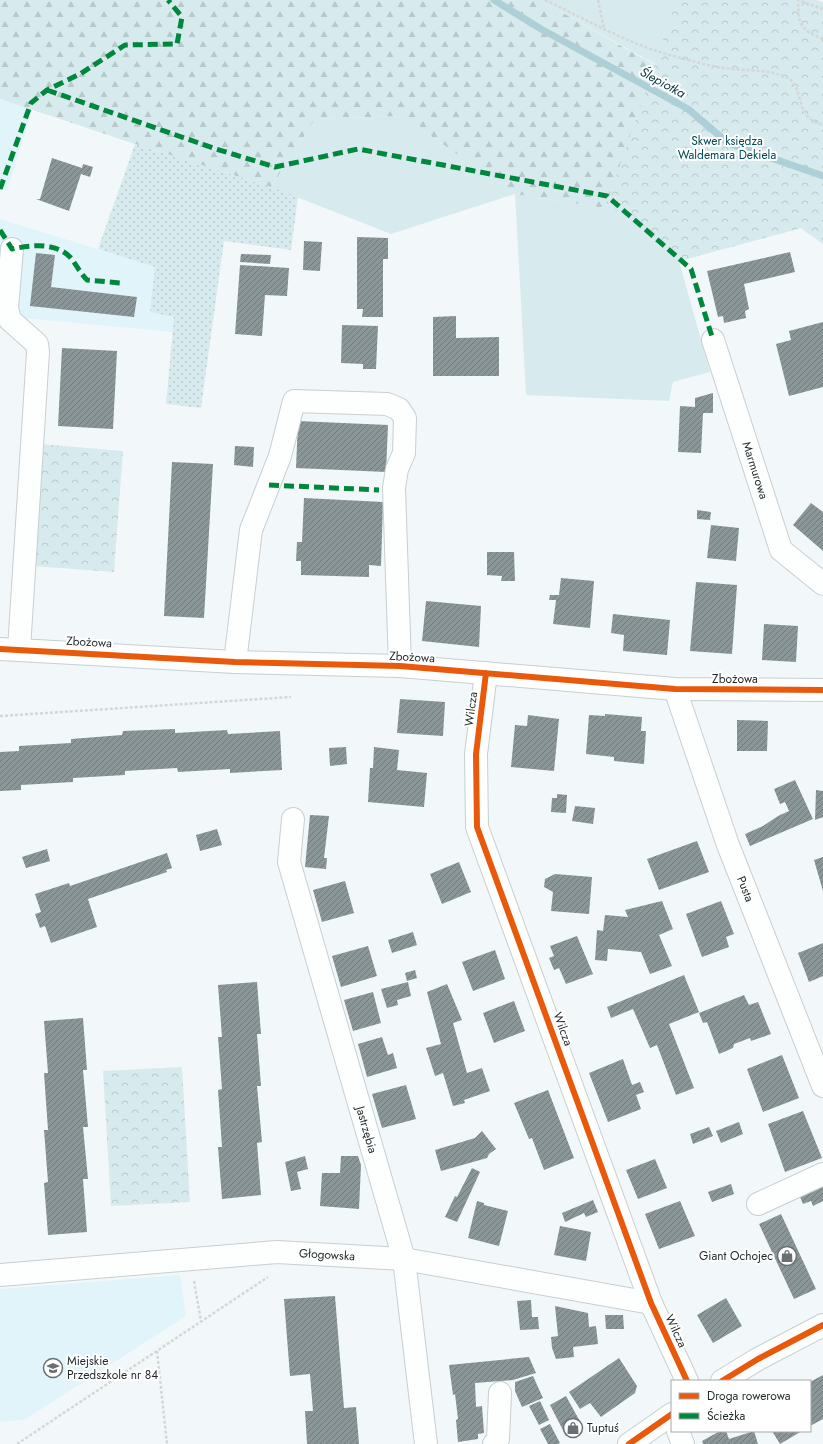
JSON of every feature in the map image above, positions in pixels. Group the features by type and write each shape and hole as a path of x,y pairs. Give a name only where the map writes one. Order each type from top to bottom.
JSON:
{"street":[{"name":"Zbożowa","path":"12,249 7,308 10,320 37,344 38,352 9,649 235,662 400,666 675,689 823,690"},
{"name":"Marmurowa","path":"713,340 781,550 823,584"},
{"name":"Zbożowa","path":"235,662 251,530 280,456 294,401 386,404 399,409 405,418 404,453 397,469 394,488 400,666"},
{"name":"Wilcza","path":"486,673 476,754 477,827 652,1303 688,1380"},
{"name":"Pusta","path":"675,689 728,845 823,1086"},
{"name":"Jastrzębia","path":"293,819 289,862 404,1259 426,1444"},
{"path":"758,1204 823,1174"},
{"name":"Głogowska","path":"0,1275 277,1252 404,1259 652,1303"},
{"path":"724,1380 758,1359 823,1325"},
{"path":"494,1444 498,1439 500,1392"},
{"path":"629,1444 671,1420"},
{"path":"678,1432 683,1444"}],"path":[{"path":"545,0 633,43 672,56 723,68 785,76 795,87 803,111 814,123 823,125"},
{"path":"598,0 604,28"},
{"path":"823,9 798,0 801,26 807,32 823,39"},
{"path":"0,716 292,697"},
{"path":"190,1259 201,1322"},
{"path":"17,1444 272,1274"},
{"path":"156,1351 167,1444"}],"shaded area":[{"path":"0,99 32,110 7,191 0,188"},
{"path":"0,219 156,267 150,312 174,317 173,332 0,316"},
{"name":"Miejskie Przedszkole nr 84","path":"180,1275 186,1316 24,1420 0,1422 0,1289"}],"green space":[{"path":"0,0 540,0 694,87 823,244 801,228 679,261 632,214 605,208 515,194 402,116 315,119 271,187 0,99"},
{"path":"540,0 817,0 823,2 823,144 750,134 655,64"},
{"name":"Skwer księdza Waldemara Dekiela","path":"677,0 798,0 823,9 823,244 801,228 679,261 633,214 605,208"},
{"path":"402,116 515,194 391,234 271,187 315,119"},
{"path":"135,144 298,197 291,250 224,241 201,408 166,404 174,317 150,312 155,267 98,249"},
{"path":"515,194 605,208 633,214 679,261 710,372 673,382 669,401 526,395"},
{"path":"41,444 123,451 114,572 32,566"},
{"path":"182,1067 190,1202 111,1206 103,1071"}],"building":[{"path":"52,158 82,168 83,164 93,167 90,177 81,174 69,211 36,199 40,199"},
{"path":"357,237 388,238 388,259 383,259 383,317 362,317 363,309 357,309"},
{"path":"304,241 322,242 320,271 303,270"},
{"path":"790,252 795,272 744,284 749,309 745,311 746,318 724,323 723,316 718,317 707,271"},
{"path":"36,253 55,255 51,287 137,297 134,317 30,306"},
{"path":"241,254 271,255 270,264 240,262"},
{"path":"240,265 289,268 287,296 265,295 262,336 235,334"},
{"path":"456,316 456,338 499,337 499,376 433,376 433,317"},
{"path":"823,322 823,387 789,396 776,344 791,340 789,331"},
{"path":"342,325 378,326 376,369 363,369 363,364 341,363"},
{"path":"62,348 117,351 113,429 58,426"},
{"path":"713,393 713,413 703,413 701,453 678,452 680,406 695,407 695,398"},
{"path":"298,421 388,425 386,472 296,468"},
{"path":"235,446 254,447 253,467 234,465"},
{"path":"172,462 213,464 204,618 164,616"},
{"path":"304,498 383,502 381,566 369,565 369,577 301,575 301,561 296,561 297,542 302,542"},
{"path":"811,503 823,512 823,551 793,525"},
{"path":"697,510 711,512 710,520 697,519"},
{"path":"711,525 739,528 736,561 707,558"},
{"path":"487,552 514,552 515,581 501,581 502,576 487,575"},
{"path":"561,578 594,581 590,628 553,624 556,600 549,600 550,595 559,595"},
{"path":"696,582 737,585 732,654 690,651"},
{"path":"426,601 481,606 479,647 422,641"},
{"path":"613,614 670,620 667,655 623,651 624,635 611,633"},
{"path":"764,624 798,626 796,662 762,660"},
{"path":"400,699 445,702 443,736 397,733"},
{"path":"605,714 642,717 641,731 646,731 644,764 614,761 614,757 586,754 589,715 605,716"},
{"path":"528,715 559,719 554,771 511,767 515,725 527,726"},
{"path":"737,720 768,721 767,751 737,751"},
{"path":"175,729 175,733 227,730 228,734 280,731 282,770 230,773 230,769 178,772 177,768 125,771 125,775 73,778 73,782 21,785 21,790 0,791 0,752 19,751 19,746 71,743 71,739 122,735 123,731"},
{"path":"346,747 347,764 330,766 329,748"},
{"path":"374,747 399,750 397,770 427,773 424,807 368,802 370,768 373,768"},
{"path":"795,780 813,819 750,846 745,834 763,826 789,811 785,802 780,804 774,789"},
{"path":"816,790 823,791 823,817 815,820"},
{"path":"557,794 567,795 566,813 551,812 552,798 557,798"},
{"path":"575,806 595,808 593,824 572,821"},
{"path":"310,815 329,816 324,858 327,858 326,869 305,867"},
{"path":"217,829 222,845 200,851 196,835"},
{"path":"697,841 709,872 659,890 647,859"},
{"path":"47,849 50,861 26,868 22,857"},
{"path":"167,853 172,868 166,870 167,872 88,899 97,927 51,943 45,926 40,928 35,914 41,912 35,894 69,883 70,886"},
{"path":"823,857 823,891 814,860"},
{"path":"459,862 471,892 442,904 430,874"},
{"path":"555,874 592,877 589,914 551,911 553,892 544,887 545,879"},
{"path":"345,881 354,913 322,922 313,890"},
{"path":"662,901 673,929 659,935 672,966 650,974 641,952 608,949 607,961 595,960 597,930 603,931 605,915 628,917 625,910"},
{"path":"721,901 734,934 726,937 729,947 702,957 686,914"},
{"path":"413,932 417,945 392,953 388,940"},
{"path":"577,936 593,974 566,984 559,968 554,970 549,958 554,956 550,946"},
{"path":"823,943 823,976 809,982 798,953"},
{"path":"368,946 377,976 341,987 332,956"},
{"path":"495,950 505,979 473,991 462,962"},
{"path":"415,970 417,978 407,981 405,973"},
{"path":"684,975 699,1012 669,1024 694,1088 676,1095 657,1045 650,1048 633,1009 611,1018 607,1007"},
{"path":"257,982 261,1034 257,1034 261,1086 257,1086 262,1142 257,1143 261,1195 222,1199 218,1147 222,1147 218,1090 222,1089 218,1037 222,1037 218,985"},
{"path":"408,982 411,996 397,1000 398,1005 387,1008 381,989"},
{"path":"447,984 462,1020 453,1023 467,1073 482,1068 490,1091 464,1100 465,1103 453,1106 443,1073 435,1076 426,1048 441,1044 427,992"},
{"path":"373,992 381,1023 353,1031 344,1000"},
{"path":"744,995 749,1005 758,1002 771,1034 751,1041 750,1038 734,1044 733,1048 719,1054 707,1022 703,1023 699,1013"},
{"path":"514,1001 525,1031 494,1043 483,1013"},
{"path":"83,1018 87,1070 83,1070 88,1127 83,1127 88,1179 83,1179 87,1232 48,1235 44,1183 48,1182 44,1130 48,1130 44,1073 48,1073 44,1021"},
{"path":"382,1037 388,1055 393,1053 397,1068 367,1077 358,1044"},
{"path":"782,1055 799,1098 763,1112 747,1069"},
{"path":"623,1059 632,1085 640,1082 644,1092 636,1095 641,1109 608,1122 589,1073"},
{"path":"406,1085 416,1119 382,1128 372,1094"},
{"path":"548,1090 574,1158 544,1170 532,1138 529,1139 514,1103"},
{"path":"803,1111 822,1158 785,1172 768,1124"},
{"path":"739,1122 743,1134 721,1143 716,1131"},
{"path":"709,1127 713,1136 693,1144 690,1134"},
{"path":"482,1131 496,1149 489,1154 487,1158 441,1171 435,1150 475,1138"},
{"path":"305,1156 308,1169 297,1172 301,1189 291,1191 285,1162"},
{"path":"341,1156 358,1156 361,1165 359,1209 320,1206 322,1173 340,1173"},
{"path":"655,1159 667,1188 638,1199 626,1170"},
{"path":"472,1168 480,1172 457,1222 445,1217 455,1196 457,1197"},
{"path":"731,1184 734,1194 712,1202 708,1192"},
{"path":"823,1186 823,1201 813,1206 811,1201 803,1204 800,1197"},
{"path":"593,1200 598,1212 586,1217 584,1213 565,1222 562,1213"},
{"path":"477,1201 484,1203 484,1205 508,1211 499,1246 468,1238"},
{"path":"680,1201 695,1236 659,1249 645,1214"},
{"name":"Giant Ochojec","path":"781,1214 816,1289 794,1299 759,1224"},
{"path":"560,1226 591,1232 586,1261 554,1255"},
{"path":"335,1296 344,1408 356,1407 359,1444 307,1444 305,1411 313,1411 310,1374 290,1376 284,1299"},
{"path":"726,1298 742,1326 713,1343 697,1315"},
{"path":"531,1300 532,1317 538,1317 539,1329 520,1330 517,1301"},
{"path":"555,1306 588,1313 589,1327 596,1326 598,1344 573,1347 574,1357 556,1359 552,1348 551,1337 558,1336"},
{"path":"605,1315 623,1315 624,1329 606,1329"},
{"path":"529,1357 536,1373 513,1380 475,1383 476,1407 482,1406 484,1433 478,1434 478,1439 458,1442 456,1420 458,1419 449,1365"},
{"path":"619,1358 637,1386 635,1393 601,1417 590,1403 580,1409 569,1392"},
{"path":"823,1375 823,1419 811,1425 811,1381"},
{"path":"533,1376 543,1398 522,1407 515,1391 515,1382"},
{"path":"566,1396 583,1427 566,1436 550,1405"},
{"path":"540,1401 549,1420 539,1425 529,1406"},
{"path":"550,1424 560,1443 558,1444 548,1444 540,1429"},
{"path":"718,1432 726,1432 729,1439 754,1432 758,1444 703,1444 702,1441"},
{"path":"773,1432 800,1432 780,1444"}],"waterway":[{"name":"Ślepiotka","path":"494,0 541,29 688,109 728,143 823,176"}],"marked path":[{"path":"0,189 31,103 47,90 80,74 125,45 177,44 182,17 168,0"},
{"path":"47,90 216,149 275,167 358,149 607,196 691,269 713,340"},
{"path":"0,230 12,249 27,246 42,246 57,249 70,257 87,280 121,283"},
{"path":"269,485 379,490"}],"cycle path":[{"path":"0,649 235,662 400,666 675,689 823,690"},
{"path":"486,673 476,754 477,827 651,1303 687,1380"},
{"path":"724,1380 758,1359 823,1325"},
{"path":"629,1444 671,1415"}],"place":[{"name":"Giant Ochojec","path":"787,1256"},
{"name":"Miejskie Przedszkole nr 84","path":"53,1368"},
{"name":"Tuptuś","path":"573,1428"}]}
